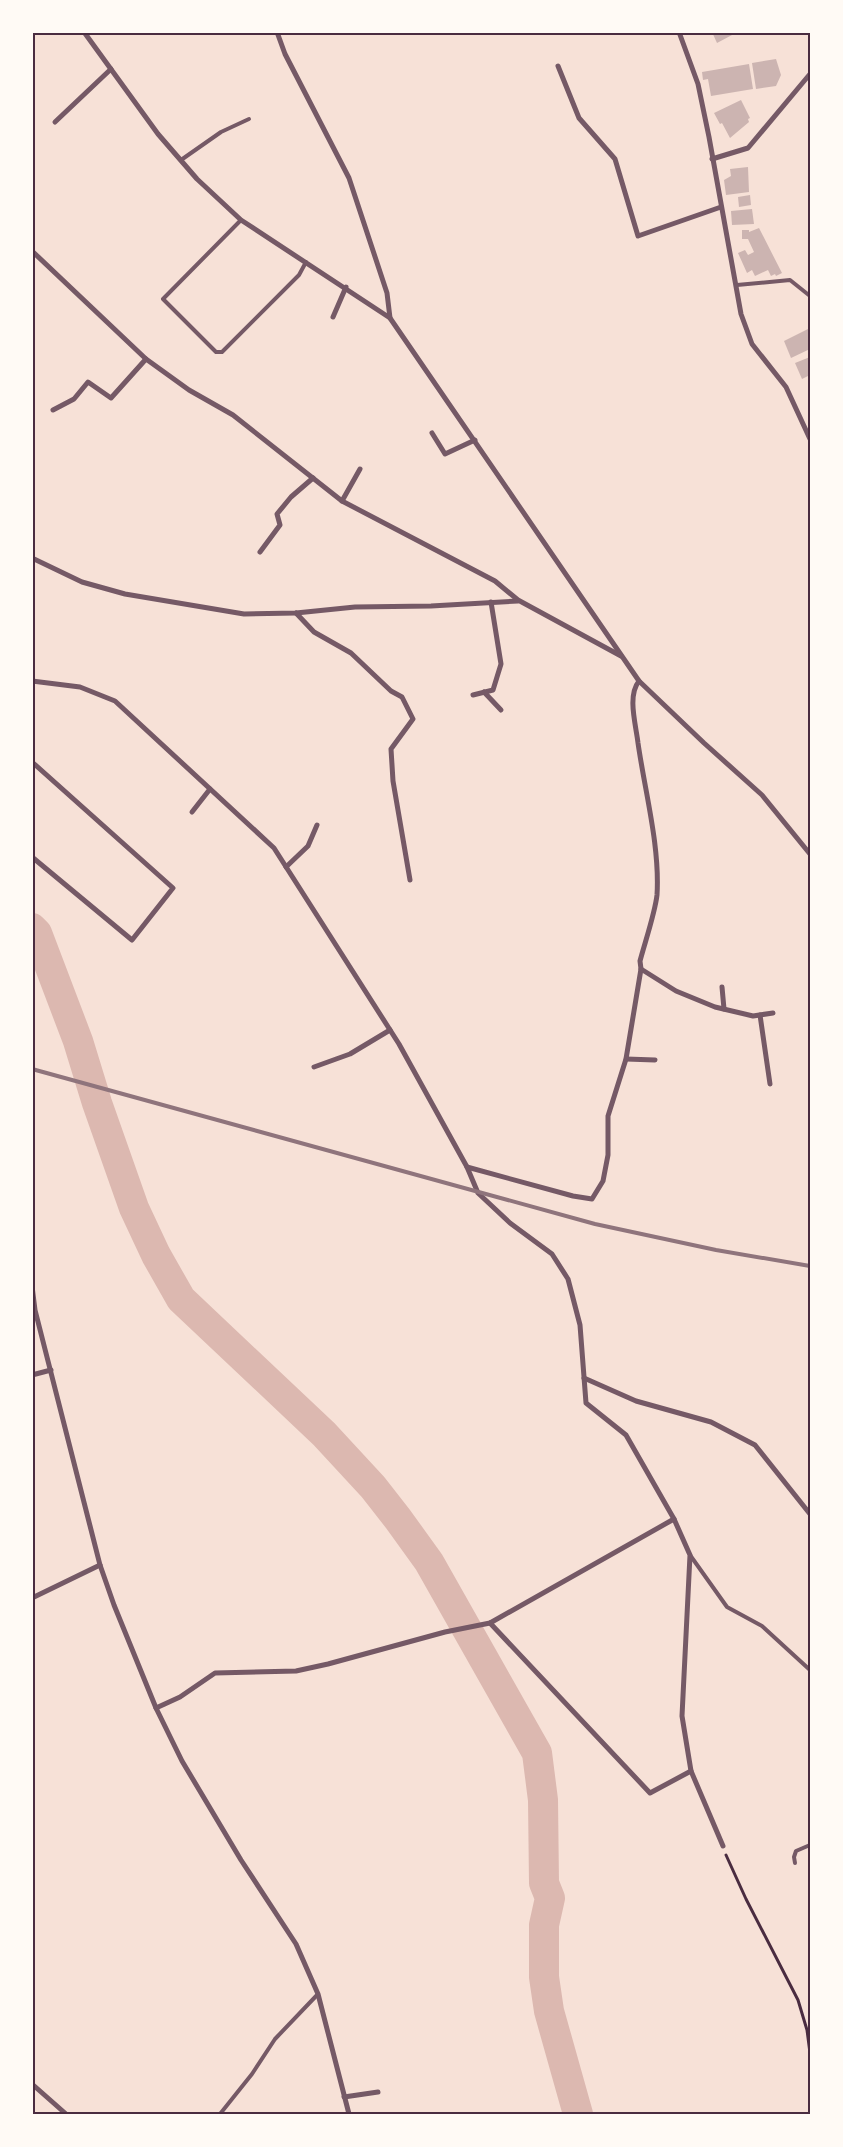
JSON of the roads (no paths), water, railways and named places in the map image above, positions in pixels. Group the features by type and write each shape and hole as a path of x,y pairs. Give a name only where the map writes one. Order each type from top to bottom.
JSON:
{"street":[{"path":"84,32 158,134 198,179 241,220 390,318 639,681 762,795 810,854"},
{"path":"277,32 285,54 349,178 387,293 390,318"},
{"path":"679,32 698,84 741,314 752,344 786,387 810,439"},
{"path":"558,66 579,118 615,159 638,236 721,207"},
{"path":"55,122 111,69"},
{"path":"712,158 748,148 810,74"},
{"path":"32,251 146,359 189,390 233,415 342,501 495,581 518,600 621,656"},
{"path":"333,317 346,288"},
{"path":"53,410 74,399 88,382 111,398 146,359"},
{"path":"432,433 446,454 474,440"},
{"path":"342,501 360,469"},
{"path":"260,552 280,525 277,514 291,497 313,478"},
{"path":"32,558 82,582 125,594 244,614 296,613 355,607 431,606 518,600"},
{"path":"473,695 493,690 501,664 491,602"},
{"path":"296,613 314,632 351,653 391,691 402,697 413,719 390,749 393,781 410,880"},
{"path":"467,1167 573,1196 592,1199 603,1181 608,1155 608,1116 626,1059 641,969 640,961 657,896 653,838 643,784 634,709 634,688 639,681"},
{"path":"33,682 80,687 115,701 274,848 390,1030 467,1167 478,1193 510,1224 552,1254 568,1279 580,1325 586,1403 626,1435 674,1519 690,1555 682,1716 691,1771 723,1846"},
{"path":"484,692 501,710"},
{"path":"32,762 173,888 132,940 32,857"},
{"path":"192,812 210,789"},
{"path":"286,867 308,846 317,825"},
{"path":"641,969 676,991 724,1009 753,1016 774,1013"},
{"path":"722,988 724,1009"},
{"path":"760,1015 770,1084"},
{"path":"314,1067 350,1054 390,1030"},
{"path":"626,1059 655,1060"},
{"path":"32,1286 35,1319 51,1370 100,1565 114,1605 156,1708 182,1760 241,1860 296,1944 318,1994 349,2114"},
{"path":"32,1376 51,1370"},
{"path":"584,1378 636,1400 711,1422 756,1445 810,1514"},
{"path":"156,1708 180,1697 215,1673 296,1671 444,1632 490,1623 674,1519"},
{"path":"32,1598 100,1565"},
{"path":"490,1623 650,1792 691,1771"},
{"path":"32,2084 66,2114"},
{"path":"344,2097 378,2092"}],"lane":[{"path":"181,160 221,132 249,119"},
{"path":"241,220 164,299 216,352 222,352 299,275 306,261"},
{"path":"736,285 790,280 810,296"},
{"path":"690,1555 727,1607 762,1626 810,1670"},
{"path":"796,1863 794,1857 796,1851 810,1845"},
{"path":"220,2114 252,2074 275,2039 318,1994"}],"waterway":[{"path":"32,928 37,933 78,1041 97,1103 134,1208 156,1255 181,1299 324,1434 373,1487 429,1562 537,1753 543,1800 544,1883 550,1898 544,1925 544,1977 549,2011 578,2114"}],"railway":[{"path":"32,1069 595,1224 716,1250 810,1266"}]}
